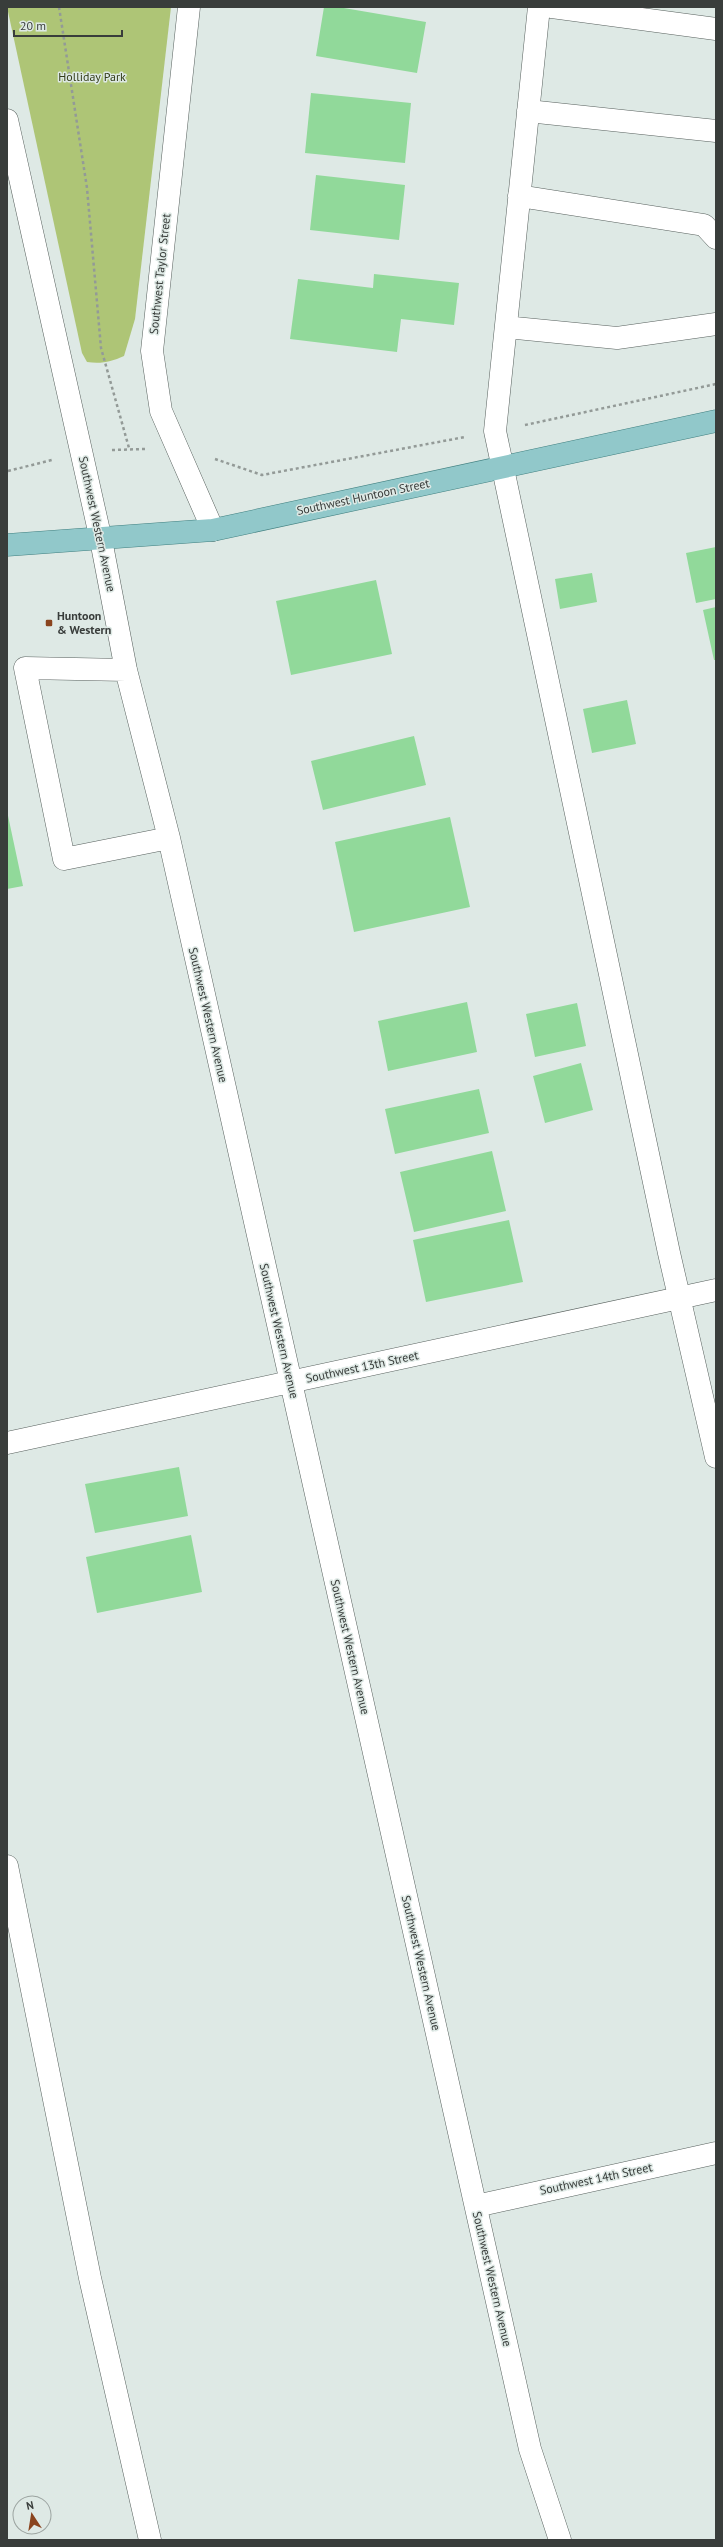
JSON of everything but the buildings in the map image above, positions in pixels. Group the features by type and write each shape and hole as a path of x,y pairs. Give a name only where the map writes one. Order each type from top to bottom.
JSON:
{"main road":[{"name":"Southwest Huntoon Street","path":"7,546 101,540 213,530 716,421"}],"street":[{"name":"Southwest Taylor Street","path":"189,7 152,351 162,410 213,530"},
{"path":"539,7 495,431 504,466 679,1298 716,1457"},
{"path":"552,7 716,29"},
{"path":"528,111 716,131"},
{"name":"Southwest Western Avenue","path":"7,120 101,540 126,670 169,838 530,2449 560,2540"},
{"path":"520,196 704,225 716,238"},
{"path":"506,327 617,338 716,324"},
{"path":"126,670 24,668 64,859 169,838"},
{"name":"Southwest 13th Street","path":"7,1443 716,1290"},
{"path":"7,1866 90,2278 150,2540"},
{"name":"Southwest 14th Street","path":"476,2206 716,2153"}],"path":[{"path":"59,7 87,188 101,348 129,448"},
{"path":"8,471 82,453 129,448 197,453 262,475 495,431 716,384"}],"green space":[{"name":"Holliday Park","path":"7,7 171,7 135,319 124,356 115,360 101,363 87,362 82,353"}],"place":[{"name":"Huntoon & Western","path":"49,623"}]}
